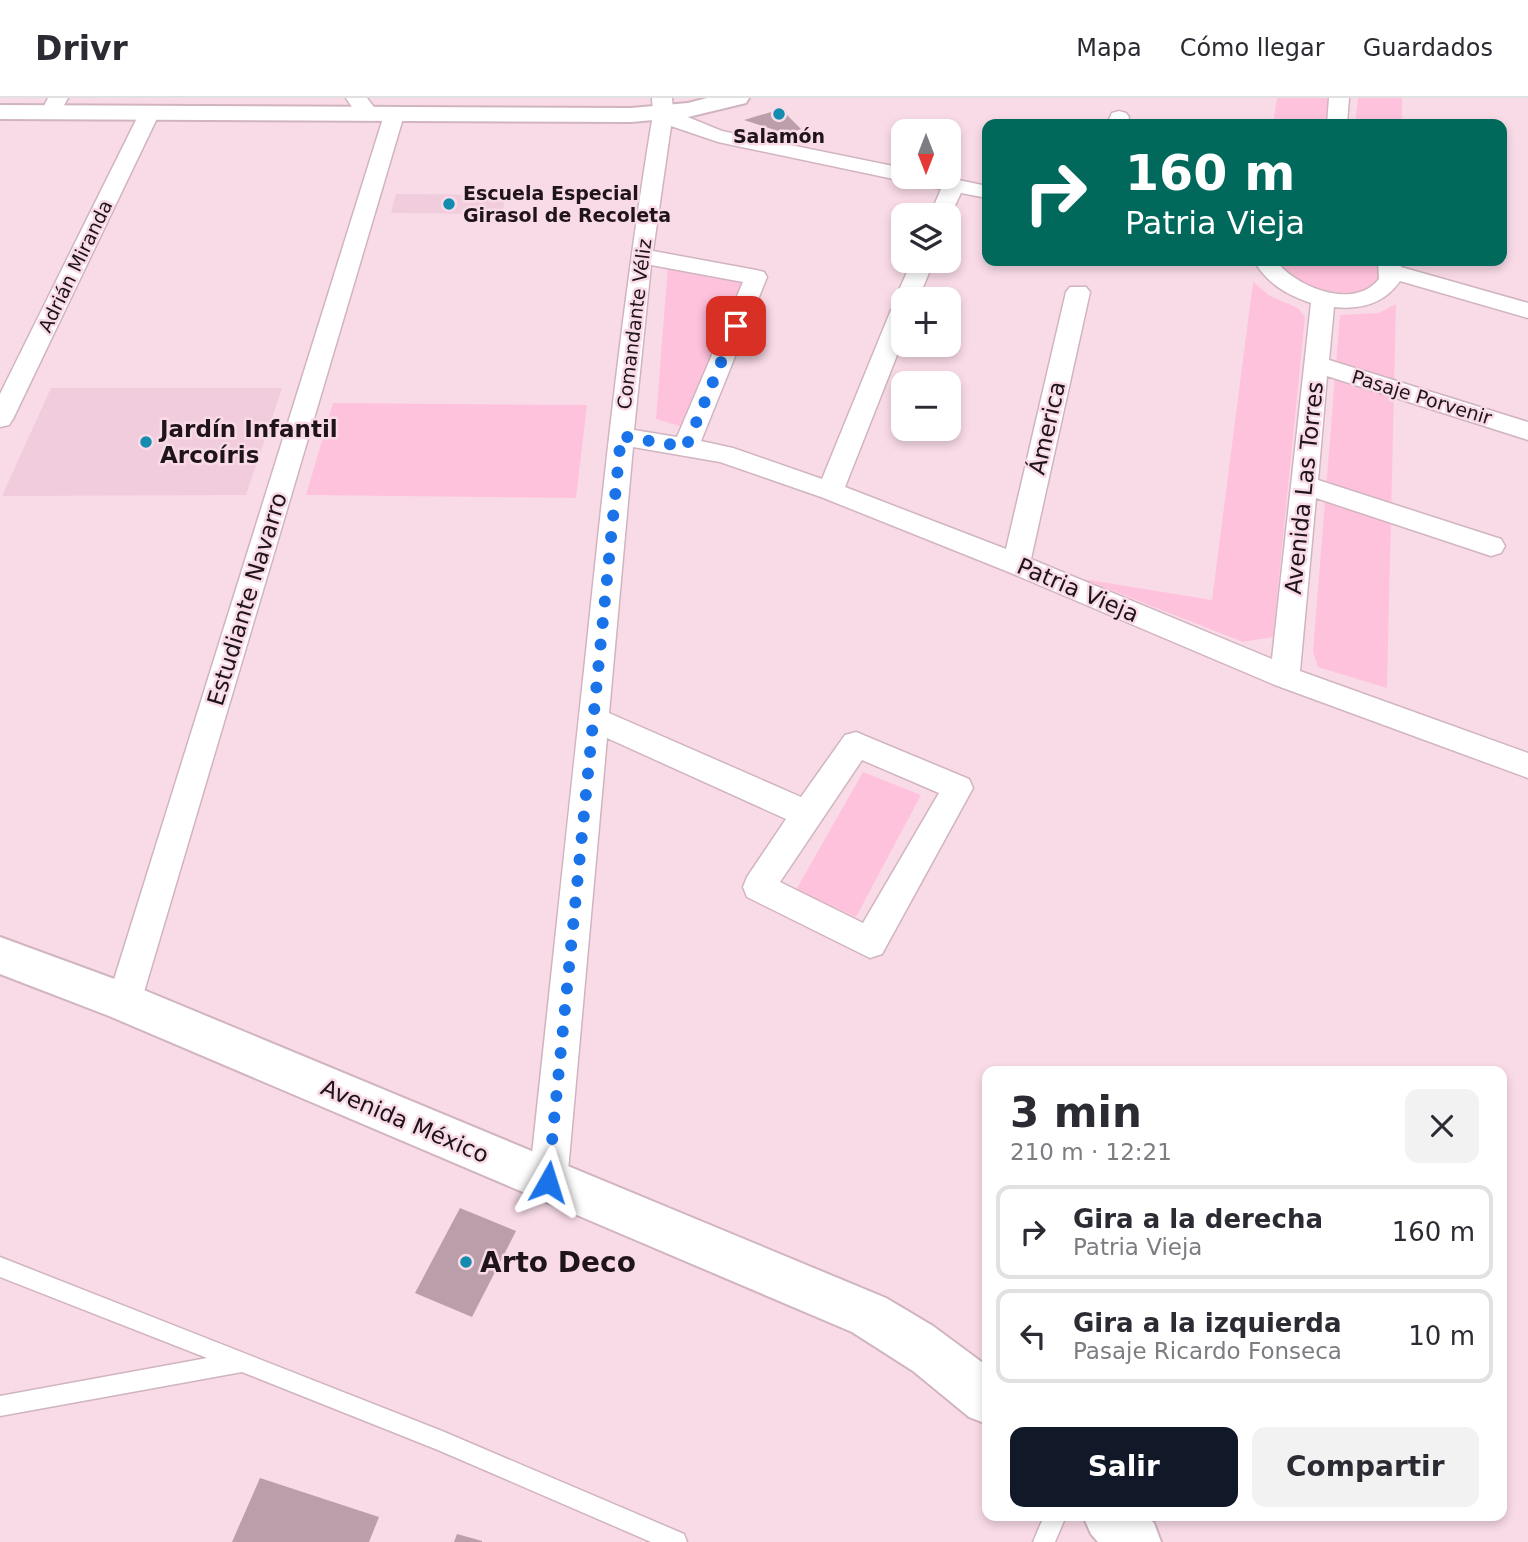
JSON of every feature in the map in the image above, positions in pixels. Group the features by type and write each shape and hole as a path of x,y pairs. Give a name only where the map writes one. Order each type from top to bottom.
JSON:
{"street":[{"path":"0,112 55,105 150,112 663,106 737,98"},
{"path":"1337,119 1339,98"},
{"path":"663,106 693,128 718,136 891,172"},
{"name":"Comandante Véliz","path":"548,1182 621,436 641,256 663,106"},
{"name":"Estudiante Navarro","path":"124,1002 373,109"},
{"name":"Adrián Miranda","path":"0,419 150,112"},
{"path":"961,187 982,191"},
{"path":"641,256 756,277 686,447"},
{"path":"1267,266 1290,287 1323,299 1363,299 1379,292 1389,283 1391,266 1528,311"},
{"name":"Ámerica","path":"1016,564 1078,292"},
{"name":"Avenida Las Torres","path":"1285,677 1323,299"},
{"path":"830,491 891,340"},
{"name":"Pasaje Porvenir","path":"1316,364 1528,431"},
{"name":"Patria Vieja","path":"621,436 724,454 830,491 1016,564 1285,677 1528,766"},
{"path":"1304,485 1491,546"},
{"path":"593,719 807,814"},
{"path":"856,744 958,788 870,943 759,887 807,814 856,744"},
{"name":"Avenida México","path":"0,955 124,1002 869,1315 906,1335 942,1360 982,1395"},
{"path":"1114,1521 1135,1542"}],"lane":[{"path":"0,1267 442,1441 676,1542"},
{"path":"0,1406 245,1362"},
{"path":"1044,1542 1053,1521"}],"shaded area":[{"path":"1277,98 1328,98 1326,119 1274,119"},
{"path":"1358,98 1402,98 1402,119 1356,119"},
{"name":"Escuela Especial Girasol de Recoleta","path":"396,194 506,195 502,214 391,213"},
{"path":"668,265 744,280 683,427 656,419"},
{"path":"1284,266 1381,266 1382,275 1375,285 1361,291 1344,292 1306,284 1290,274"},
{"path":"1253,282 1270,296 1298,308 1305,317 1273,637 1243,642 1083,579 1212,600"},
{"path":"1396,304 1387,688 1318,667 1313,651 1340,315 1379,313"},
{"name":"Jardín Infantil Arcoíris","path":"51,388 282,388 246,495 2,496"},
{"path":"333,403 587,405 576,498 306,495"},
{"path":"863,772 921,795 856,917 796,890"}],"building":[{"path":"781,109 801,129 787,134 744,120"},
{"name":"Arto Deco","path":"460,1208 516,1231 472,1317 415,1293"},
{"path":"260,1478 379,1517 369,1542 232,1542"},
{"path":"457,1534 482,1541 482,1542 454,1542"}],"place":[{"name":"Salamón","path":"779,114"},
{"name":"Escuela Especial Girasol de Recoleta","path":"449,204"},
{"name":"Jardín Infantil Arcoíris","path":"146,442"},
{"name":"Arto Deco","path":"466,1262"}],"route":[{"path":"548,1182 621,436 686,447 736,326"}]}
